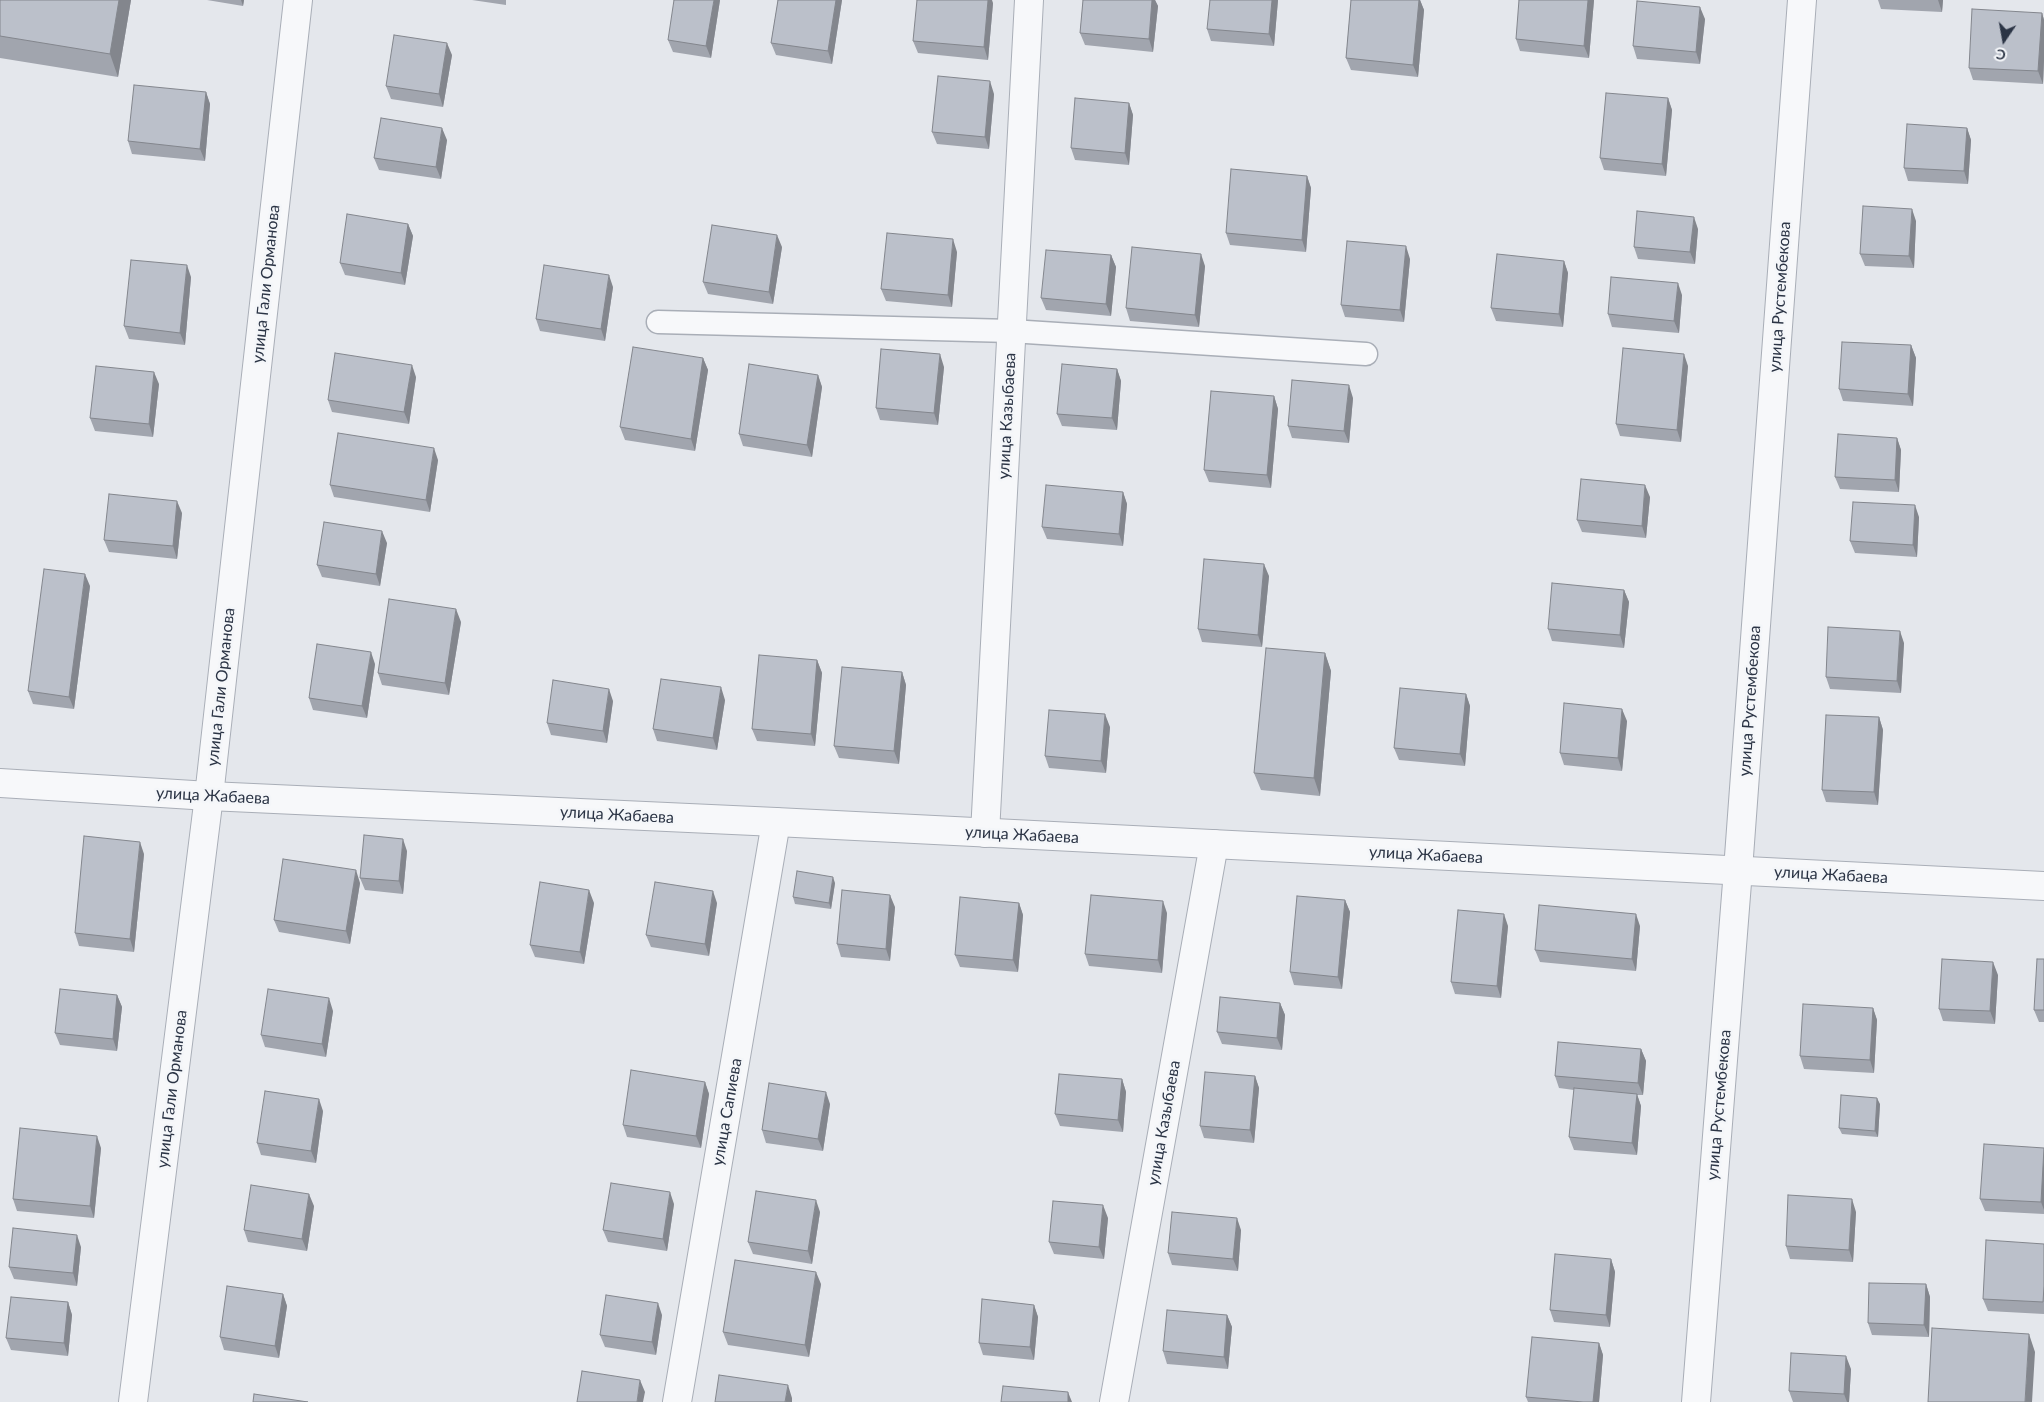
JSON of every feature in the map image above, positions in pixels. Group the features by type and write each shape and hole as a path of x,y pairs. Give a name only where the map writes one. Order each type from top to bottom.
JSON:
{"street":[{"name":"улица Гали Орманова","path":"133,1402 209,796 298,0"},
{"name":"улица Казыбаева","path":"986,833 1029,0"},
{"name":"улица Рустембекова","path":"1696,1402 1738,870 1802,0"},
{"name":"улица Жабаева","path":"0,783 209,796 776,822 2044,886"},
{"name":"улица Сапиева","path":"677,1402 776,822"},
{"name":"улица Казыбаева","path":"1114,1402 1214,844"}],"lane":[{"path":"658,322 1011,331 1366,354"}],"building":[{"path":"0,0 119,0 110,54 0,36"},
{"path":"674,0 714,0 706,46 668,40"},
{"path":"778,0 836,0 828,51 771,43"},
{"path":"917,0 988,0 984,47 913,41"},
{"path":"1083,0 1152,0 1149,39 1080,33"},
{"path":"1210,0 1272,0 1269,34 1207,29"},
{"path":"1351,0 1419,0 1413,65 1346,58"},
{"path":"1519,0 1588,0 1584,46 1516,39"},
{"path":"1637,1 1700,7 1696,52 1633,46"},
{"path":"1972,9 2042,13 2038,71 1969,68"},
{"path":"394,35 447,43 439,94 386,86"},
{"path":"938,76 990,81 985,137 932,132"},
{"path":"134,85 206,92 200,149 128,141"},
{"path":"1606,93 1668,98 1662,164 1600,158"},
{"path":"1075,98 1129,103 1125,153 1071,148"},
{"path":"381,118 442,128 436,167 374,158"},
{"path":"1907,124 1967,128 1964,171 1904,168"},
{"path":"1231,169 1307,176 1302,240 1226,233"},
{"path":"1863,206 1912,209 1909,256 1860,254"},
{"path":"1637,211 1694,217 1690,252 1634,247"},
{"path":"347,214 408,224 401,273 340,263"},
{"path":"712,225 777,235 769,292 703,282"},
{"path":"887,233 953,239 948,295 881,289"},
{"path":"1347,241 1406,246 1400,310 1341,305"},
{"path":"1132,247 1201,254 1195,315 1126,308"},
{"path":"1046,250 1111,255 1106,304 1041,298"},
{"path":"1497,254 1564,261 1559,314 1491,308"},
{"path":"131,260 187,265 180,333 124,326"},
{"path":"544,265 609,275 601,329 536,319"},
{"path":"1611,277 1678,283 1674,321 1608,314"},
{"path":"1842,342 1911,345 1908,394 1839,389"},
{"path":"633,347 703,358 691,439 620,427"},
{"path":"1623,348 1684,354 1677,430 1616,424"},
{"path":"881,349 940,354 934,413 876,408"},
{"path":"335,353 412,365 404,412 328,400"},
{"path":"749,364 818,375 807,445 739,434"},
{"path":"1062,364 1117,369 1112,418 1057,414"},
{"path":"96,366 154,372 149,424 90,418"},
{"path":"1292,380 1349,385 1344,431 1288,426"},
{"path":"1211,391 1274,396 1267,475 1204,470"},
{"path":"338,433 434,448 426,500 330,485"},
{"path":"1838,434 1897,438 1895,480 1835,477"},
{"path":"1581,479 1645,485 1642,526 1577,520"},
{"path":"1046,485 1123,492 1119,534 1042,527"},
{"path":"109,494 177,501 173,546 104,540"},
{"path":"1853,502 1915,505 1913,545 1850,541"},
{"path":"324,522 382,531 376,574 317,565"},
{"path":"1204,559 1264,564 1258,635 1198,629"},
{"path":"44,569 85,574 69,697 28,691"},
{"path":"1552,583 1624,590 1620,635 1548,629"},
{"path":"389,599 456,609 445,683 378,673"},
{"path":"1828,627 1900,631 1897,681 1826,677"},
{"path":"317,644 371,652 362,706 309,698"},
{"path":"1266,648 1325,653 1314,778 1254,773"},
{"path":"759,655 817,660 811,734 752,729"},
{"path":"842,667 902,672 894,751 834,746"},
{"path":"661,679 721,687 713,738 653,729"},
{"path":"553,680 609,689 603,731 547,723"},
{"path":"1400,688 1466,694 1460,754 1394,748"},
{"path":"1564,703 1622,709 1618,758 1560,753"},
{"path":"1049,710 1105,714 1101,761 1045,756"},
{"path":"1826,715 1879,717 1874,792 1822,790"},
{"path":"364,835 403,839 399,881 360,878"},
{"path":"84,836 140,842 130,939 75,933"},
{"path":"283,859 356,870 346,931 274,920"},
{"path":"797,871 833,877 829,903 793,897"},
{"path":"540,882 589,890 580,952 530,945"},
{"path":"655,882 713,891 705,944 646,935"},
{"path":"842,890 890,895 886,949 837,944"},
{"path":"1091,895 1163,901 1158,960 1085,954"},
{"path":"1297,896 1345,900 1338,977 1290,972"},
{"path":"960,897 1019,903 1013,960 955,955"},
{"path":"1539,905 1636,914 1632,959 1535,950"},
{"path":"1458,910 1504,914 1497,986 1451,982"},
{"path":"1942,959 1993,962 1990,1011 1939,1009"},
{"path":"2037,959 2044,959 2044,1010 2034,1010"},
{"path":"60,989 117,995 113,1039 55,1033"},
{"path":"268,989 329,998 322,1044 261,1035"},
{"path":"1220,997 1280,1003 1277,1038 1217,1032"},
{"path":"1803,1004 1873,1008 1870,1060 1800,1056"},
{"path":"1558,1042 1641,1049 1638,1083 1555,1076"},
{"path":"631,1070 705,1082 696,1136 623,1125"},
{"path":"1205,1072 1255,1076 1250,1130 1200,1126"},
{"path":"1059,1074 1122,1079 1118,1120 1055,1114"},
{"path":"769,1083 826,1092 818,1139 762,1130"},
{"path":"1574,1088 1637,1094 1632,1143 1569,1137"},
{"path":"265,1091 319,1099 311,1151 257,1143"},
{"path":"1841,1095 1877,1098 1875,1131 1839,1128"},
{"path":"20,1128 97,1136 90,1206 13,1199"},
{"path":"1984,1144 2044,1148 2041,1202 1980,1199"},
{"path":"611,1183 670,1192 663,1239 603,1230"},
{"path":"251,1185 309,1194 302,1239 244,1230"},
{"path":"756,1191 816,1200 808,1251 748,1242"},
{"path":"1788,1195 1852,1199 1849,1250 1786,1246"},
{"path":"1053,1201 1103,1205 1099,1247 1049,1242"},
{"path":"1172,1212 1237,1218 1233,1259 1168,1253"},
{"path":"13,1228 77,1235 73,1273 9,1267"},
{"path":"1986,1240 2044,1244 2043,1302 1983,1299"},
{"path":"1555,1254 1611,1259 1606,1315 1550,1310"},
{"path":"735,1260 816,1272 805,1345 723,1332"},
{"path":"1869,1283 1926,1284 1924,1325 1868,1323"},
{"path":"227,1286 283,1294 275,1346 220,1337"},
{"path":"606,1295 658,1303 652,1342 600,1335"},
{"path":"11,1297 68,1302 64,1343 6,1338"},
{"path":"982,1299 1034,1305 1030,1347 979,1343"},
{"path":"1167,1310 1227,1315 1224,1357 1163,1351"},
{"path":"1932,1328 2029,1334 2025,1402 1928,1402"},
{"path":"1532,1337 1599,1343 1593,1402 1526,1397"},
{"path":"1791,1353 1846,1356 1844,1394 1789,1391"},
{"path":"582,1371 640,1380 637,1402 577,1402"},
{"path":"719,1375 788,1385 785,1402 715,1402"},
{"path":"1003,1386 1068,1392 1068,1402 1001,1402"},
{"path":"254,1394 308,1402 253,1402"}]}
